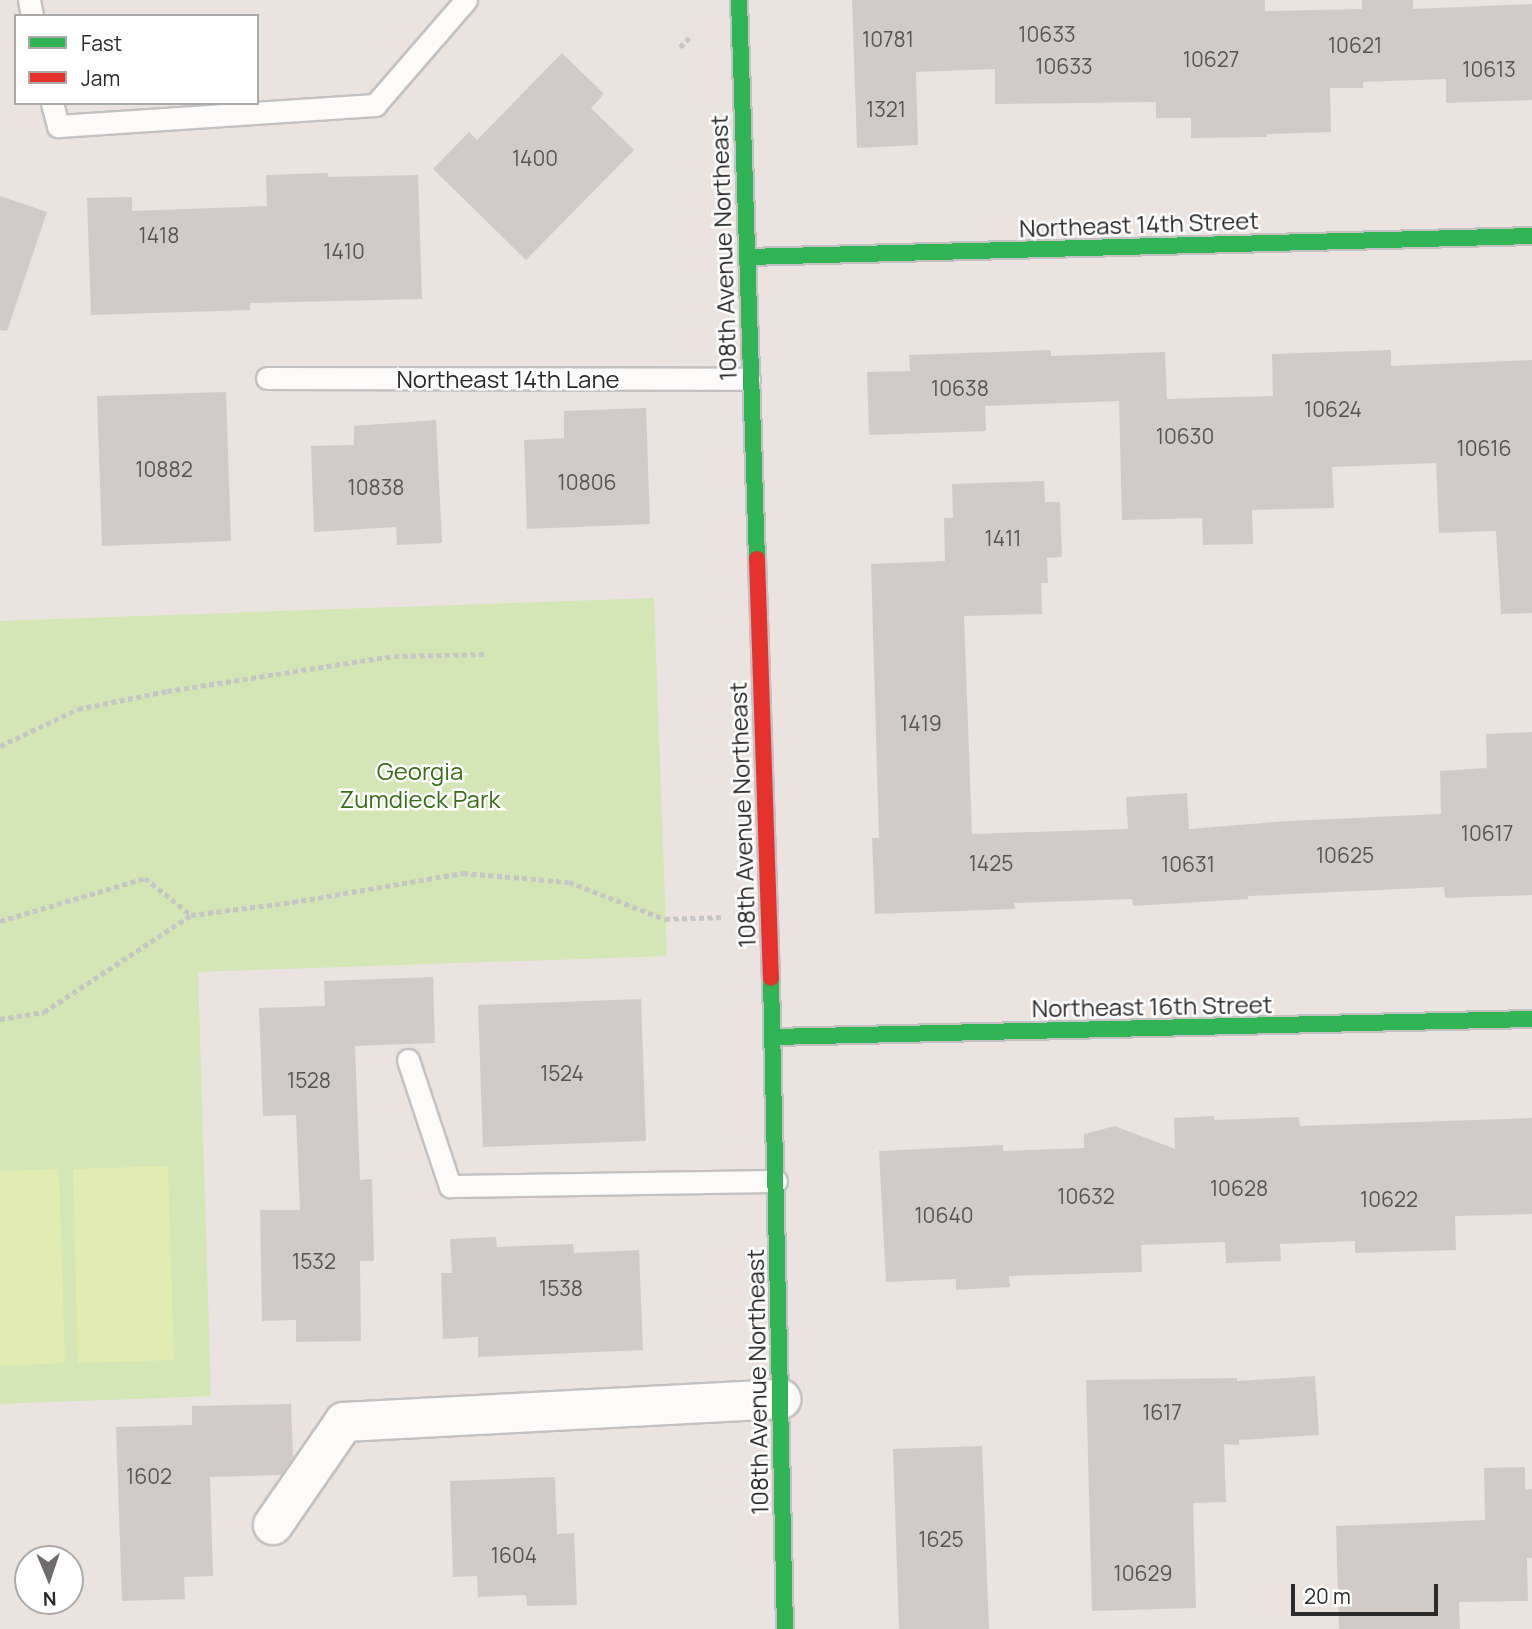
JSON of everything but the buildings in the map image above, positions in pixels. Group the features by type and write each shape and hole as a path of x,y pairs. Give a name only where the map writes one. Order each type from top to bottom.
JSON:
{"main road":[{"name":"108th Avenue Northeast","path":"739,0 749,379 773,1037 785,1629"},
{"name":"Northeast 14th Street","path":"747,257 1532,236"},
{"name":"Northeast 16th Street","path":"773,1037 1532,1019"}],"street":[{"path":"273,1525 344,1422 780,1399"}],"lane":[{"path":"53,105 58,126 375,105 466,0"},
{"name":"Northeast 14th Lane","path":"267,378 749,379"},
{"path":"408,1060 450,1186 776,1181"}],"path":[{"path":"680,47 692,35"},
{"path":"0,746 78,709 167,691 394,656 487,654"},
{"path":"0,1019 44,1012 191,915 293,902 463,873 569,882 665,919 732,917"},
{"path":"0,921 145,878 191,915"}],"green space":[{"name":"Georgia Zumdieck Park","path":"654,598 667,956 198,972 211,1396 0,1404 0,621"},
{"path":"168,1166 174,1360 78,1363 73,1169"},
{"path":"59,1169 65,1363 0,1366 0,1171"}],"traffic: fast":[{"path":"739,0 757,559"},
{"path":"747,257 1532,236"},
{"path":"771,978 785,1629"},
{"path":"773,1037 1532,1019"}],"traffic: jam":[{"path":"757,559 771,978"}]}
